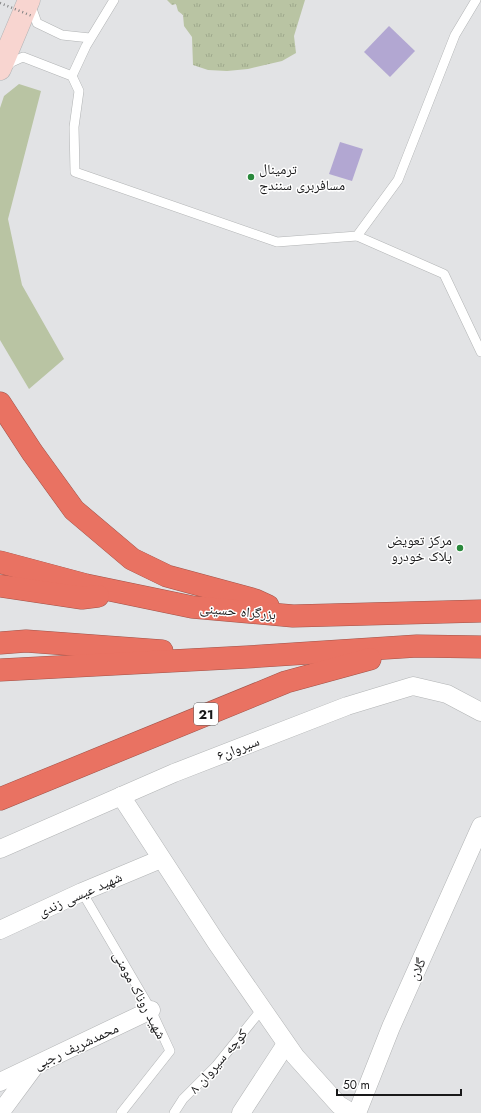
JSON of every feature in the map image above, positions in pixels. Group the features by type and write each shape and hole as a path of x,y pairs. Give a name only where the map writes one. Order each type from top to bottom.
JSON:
{"highway":[{"path":"0,403 32,452 74,510 132,559 167,576 255,600 293,616"},
{"name":"بزرگراه حسینی","path":"0,562 86,585 192,607 293,616 481,611"},
{"path":"0,586 82,598 125,592"},
{"path":"0,643 26,641 247,657"},
{"path":"0,670 247,657 417,646"},
{"name":"21","path":"0,799 286,682 417,646 481,647"}],"street":[{"path":"0,69 30,6"},
{"name":"سیروان۶","path":"0,849 174,773 347,706 413,686 447,694 481,712"},
{"path":"120,796 216,942 286,1044 339,1105 352,1113"},
{"name":"گلان","path":"357,1113 391,1027 481,826"},
{"name":"شهید عیسی زندی","path":"0,930 82,892 161,858"},
{"name":"محمدشریف رجبی","path":"0,1082 151,1010"},
{"path":"240,1113 286,1044"},
{"path":"0,1112 36,1065"}],"lane":[{"path":"72,76 90,38 114,0"},
{"path":"357,236 398,180 455,35 476,0"},
{"path":"30,6 37,23 62,35 90,38"},
{"path":"0,72 12,62 22,58 72,76 79,91 74,127 75,172 277,242 357,236 444,274 481,352"},
{"name":"شهید روناک مومنی","path":"82,892 151,1010 170,1051 121,1113"},
{"name":"کوچه سیروان ۸","path":"174,1113 183,1099 216,1066 262,1009"}],"path":[{"path":"0,3 30,6"}],"green space":[{"path":"167,0 305,0 294,36 296,53 282,61 248,69 227,71 208,70 193,65 192,37 184,26 183,15 178,11 176,4 172,5"},
{"path":"19,84 41,91 8,219 22,285 64,359 29,389 0,340 0,108 4,96"}],"building":[{"path":"389,26 415,51 390,77 364,52"},
{"path":"340,142 363,149 352,181 329,174"}],"place":[{"name":"ترمینال مسافربری سنندج","path":"251,177"},
{"name":"مرکز تعویض پلاک خودرو","path":"460,548"}]}
